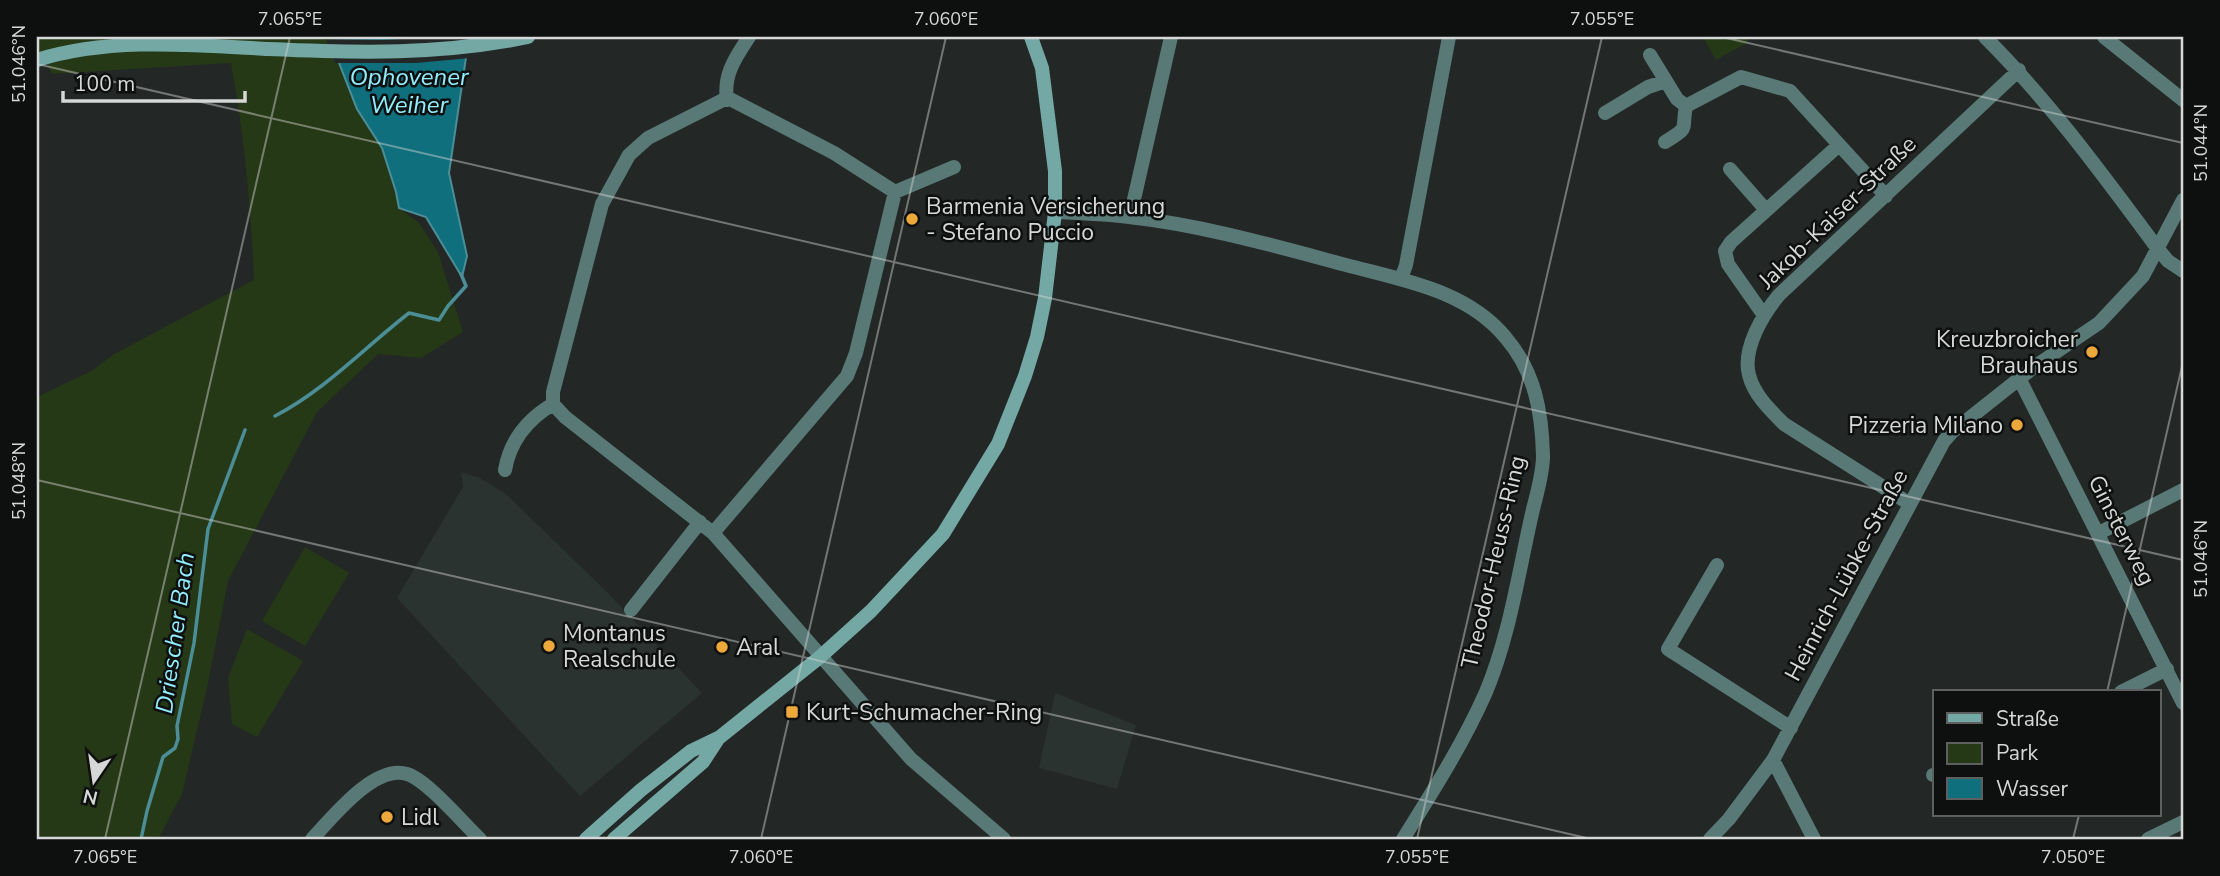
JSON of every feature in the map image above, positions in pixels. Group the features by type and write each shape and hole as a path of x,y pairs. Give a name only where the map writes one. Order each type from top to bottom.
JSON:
{"main road":[{"path":"37,60 132,46 415,52 528,37"},
{"path":"586,839 617,810 691,751 720,737 820,657 871,611 943,534 998,444 1037,337 1045,298 1055,212 1055,171 1042,68 1031,37"},
{"path":"614,839 703,762 720,737"}],"street":[{"path":"727,100 729,71 749,37"},
{"path":"1130,217 1171,37"},
{"path":"1401,279 1406,265 1449,37"},
{"path":"1985,37 2064,122 2158,249 2168,261 2183,271"},
{"path":"2104,37 2183,100"},
{"path":"1650,55 1677,99 1686,106"},
{"name":"Jakob-Kaiser-Straße","path":"1910,503 1784,424 1756,393 1748,373 1754,335 1763,314 1779,295 2018,70"},
{"path":"1665,142 1682,131 1686,123 1686,106 1741,77 1770,84 1790,91 1886,196"},
{"path":"1605,113 1648,86 1666,81"},
{"path":"895,192 834,153 743,104 727,100 648,138 638,145 623,166 602,204 553,392 553,404 565,417 713,533 911,758 1004,839"},
{"path":"1763,314 1728,264 1725,251 1731,242 1839,145"},
{"path":"895,192 954,167"},
{"path":"1730,169 1766,210"},
{"path":"713,533 847,376 856,353 895,192"},
{"name":"Heinrich-Lübke-Straße","path":"1710,839 1729,819 1773,760 1944,441 2019,378 2099,324 2143,276 2183,201"},
{"name":"Theodor-Heuss-Ring","path":"1055,212 1130,217 1235,237 1442,292 1486,318 1505,336 1524,362 1540,411 1543,459 1511,606 1487,689 1459,750 1404,839"},
{"name":"Ginsterweg","path":"2019,378 2183,703"},
{"path":"505,470 514,440 553,404"},
{"path":"2099,533 2183,490"},
{"path":"631,610 700,522"},
{"path":"1717,565 1668,649 1791,728"},
{"path":"2125,690 2167,669"},
{"path":"1773,760 1814,839"},
{"path":"312,839 370,782 382,775 396,773 408,774 424,784 480,839"},
{"path":"2148,839 2183,822"}],"shaded area":[{"name":"Montanus Realschule","path":"461,472 480,478 506,494 607,592 702,693 580,796 397,598 463,487"},
{"path":"1055,693 1136,725 1117,789 1039,768"}],"green space":[{"path":"37,37 329,37 357,109 382,148 399,208 419,223 438,252 463,332 421,358 378,354 317,412 228,581 182,794 158,839 37,839 37,397 93,370 114,354 254,280 246,171 236,90 231,63 52,74 43,55 37,56"},
{"path":"1703,37 1748,37 1747,43 1716,60"},
{"path":"305,547 349,573 305,646 262,621"},
{"path":"247,629 303,661 257,737 232,724 228,678"}],"water":[{"name":"Ophovener Weiher","path":"329,37 469,37 449,173 467,256 462,277 426,217 399,208 382,148 357,109"}],"pier":[{"path":"473,37 470,58 416,63 335,63 326,39 380,40"}],"waterway":[{"name":"Driescher Bach","path":"275,416 328,381 409,313 439,320 466,286 461,274"},
{"name":"Driescher Bach","path":"141,839 163,757 175,748 178,739 177,726 194,643 208,529 245,430"}],"place":[{"name":"Barmenia Versicherung - Stefano Puccio","path":"912,219"},
{"name":"Kreuzbroicher Brauhaus","path":"2092,352"},
{"name":"Pizzeria Milano","path":"2017,425"},
{"name":"Montanus Realschule","path":"549,646"},
{"name":"Aral","path":"722,647"},
{"name":"Kurt-Schumacher-Ring","path":"792,712"},
{"name":"Lidl","path":"387,817"}]}
